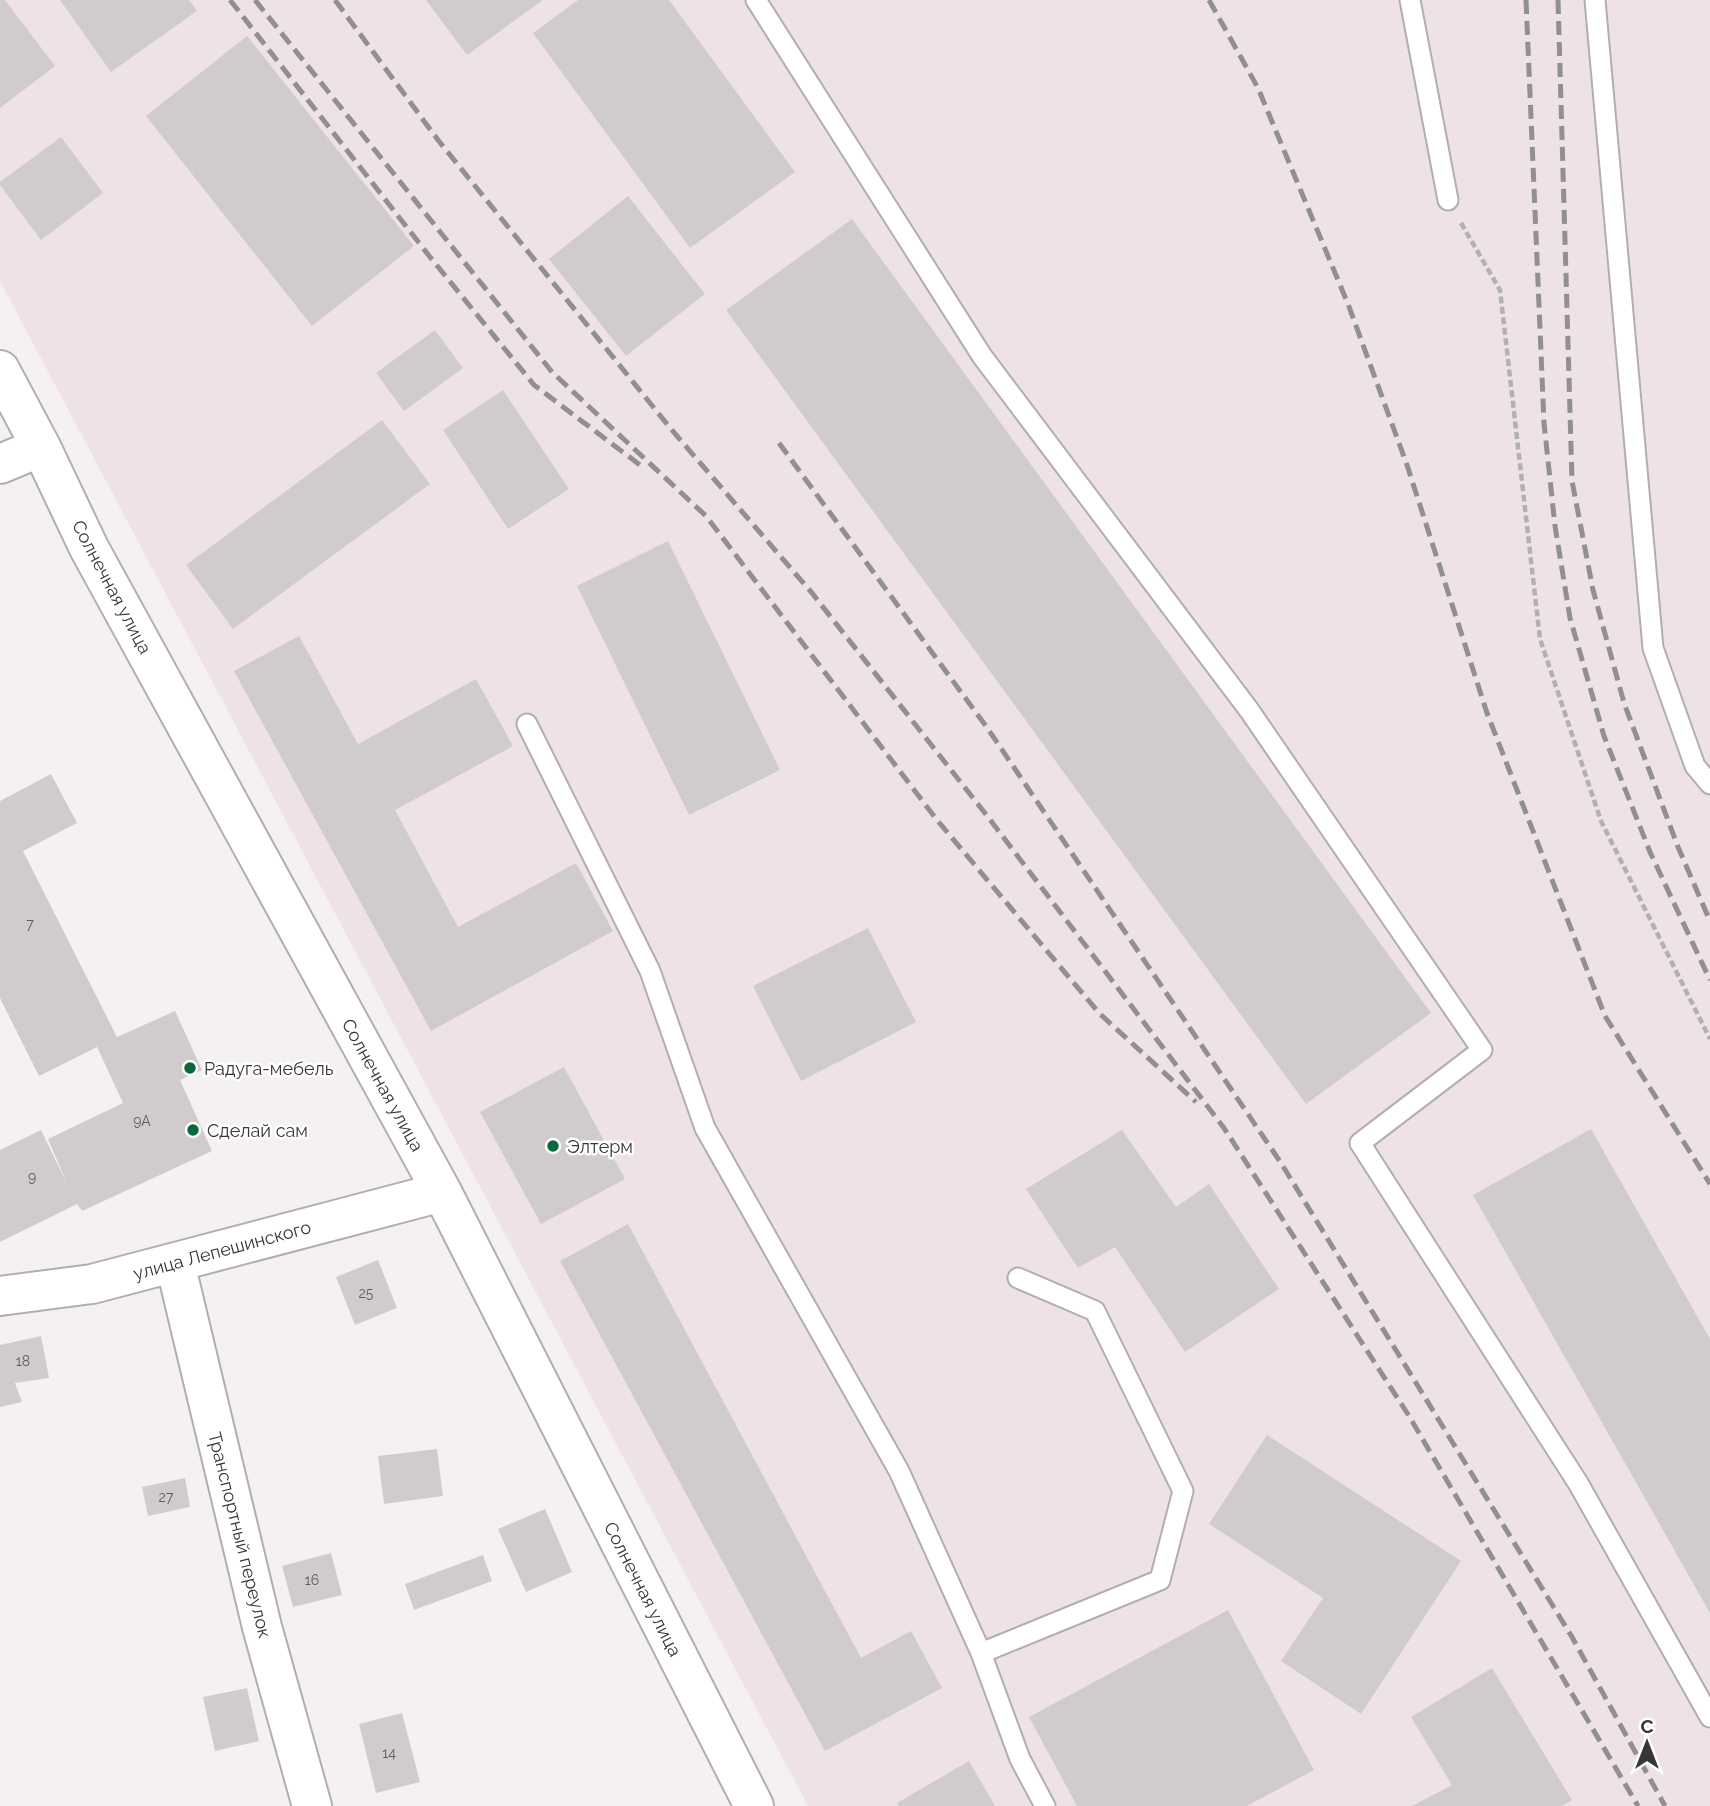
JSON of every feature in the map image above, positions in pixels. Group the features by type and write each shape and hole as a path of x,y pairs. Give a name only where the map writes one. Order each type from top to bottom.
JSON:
{"street":[{"name":"Солнечная улица","path":"0,370 41,447 89,548 442,1192 754,1806"},
{"path":"0,464 41,447"},
{"name":"улица Лепешинского","path":"0,1296 92,1284 442,1192"},
{"name":"Транспортный переулок","path":"175,1263 262,1627 312,1806"}],"lane":[{"path":"756,0 982,356 1249,710 1482,1050 1360,1143 1578,1483 1710,1717"},
{"path":"1410,0 1448,200"},
{"path":"1595,0 1653,648 1695,766 1710,784"},
{"path":"527,724 650,971 705,1128 899,1471 981,1653 1020,1759 1045,1806"},
{"path":"981,1653 1160,1580 1183,1491 1095,1311 1018,1278"}],"path":[{"path":"1448,200 1500,290 1540,639 1601,821 1710,1039"}],"shaded area":[{"path":"0,0 1710,0 1710,1806 808,1806 0,281"}],"building":[{"path":"0,0 5,0 55,66 0,108"},
{"path":"60,0 189,0 197,11 111,72"},
{"path":"426,0 543,0 467,55"},
{"path":"578,0 669,0 795,172 690,248 533,33"},
{"path":"247,36 414,246 312,326 146,116"},
{"path":"61,137 103,193 41,240 0,182"},
{"path":"628,196 705,294 626,356 549,259"},
{"path":"852,219 1431,1013 1306,1104 726,310"},
{"path":"435,330 463,368 404,411 376,373"},
{"path":"503,390 569,489 508,529 443,430"},
{"path":"382,420 430,484 233,629 186,565"},
{"path":"668,541 780,770 689,815 577,586"},
{"path":"299,636 358,744 476,679 513,746 395,810 458,927 576,863 613,931 431,1031 234,671"},
{"path":"51,774 77,823 23,851 117,1037 175,1011 202,1070 180,1080 212,1151 82,1211 77,1204 0,1242 0,1150 41,1130 68,1186 48,1139 123,1103 97,1047 39,1076 0,998 0,801"},
{"path":"868,928 916,1022 801,1081 753,986"},
{"name":"Элтерм","path":"564,1067 625,1179 541,1224 480,1112"},
{"path":"1591,1129 1710,1339 1710,1613 1473,1195"},
{"path":"1122,1130 1176,1207 1209,1184 1279,1289 1185,1352 1115,1247 1078,1268 1026,1189"},
{"path":"628,1224 861,1658 911,1631 942,1688 825,1751 560,1261"},
{"path":"378,1260 397,1308 355,1325 336,1277"},
{"path":"41,1336 49,1378 15,1383 22,1402 0,1407 0,1345"},
{"path":"1267,1435 1461,1561 1361,1714 1281,1661 1323,1598 1209,1524"},
{"path":"437,1449 443,1496 384,1504 378,1456"},
{"path":"185,1478 190,1507 148,1516 142,1487"},
{"path":"545,1509 572,1572 526,1592 498,1529"},
{"path":"331,1553 342,1595 293,1607 282,1566"},
{"path":"483,1555 492,1581 414,1610 405,1584"},
{"path":"1228,1610 1314,1770 1247,1806 1077,1806 1029,1717"},
{"path":"1492,1668 1572,1800 1562,1806 1412,1806 1452,1785 1411,1717"},
{"path":"247,1688 259,1741 215,1751 203,1697"},
{"path":"402,1713 420,1782 376,1793 359,1724"},
{"path":"969,1761 995,1806 899,1806 897,1803"}],"railway":[{"path":"230,0 430,257 534,385 640,465"},
{"path":"255,0 552,372 706,516 937,820 1099,1013 1196,1102"},
{"path":"335,0 438,140 671,429 812,593 988,817 1224,1128 1409,1416 1638,1806"},
{"path":"1209,0 1258,88 1348,304 1407,465 1487,713 1605,1016 1710,1184"},
{"path":"1526,0 1544,423 1555,526 1570,618 1604,736 1650,852 1710,980"},
{"path":"1558,0 1572,481 1593,590 1624,703 1678,847 1710,921"},
{"path":"779,443 988,729 1281,1163 1572,1637 1665,1806"}],"place":[{"name":"Радуга-мебель","path":"190,1068"},
{"name":"Сделай сам","path":"193,1130"},
{"name":"Элтерм","path":"553,1146"}]}
